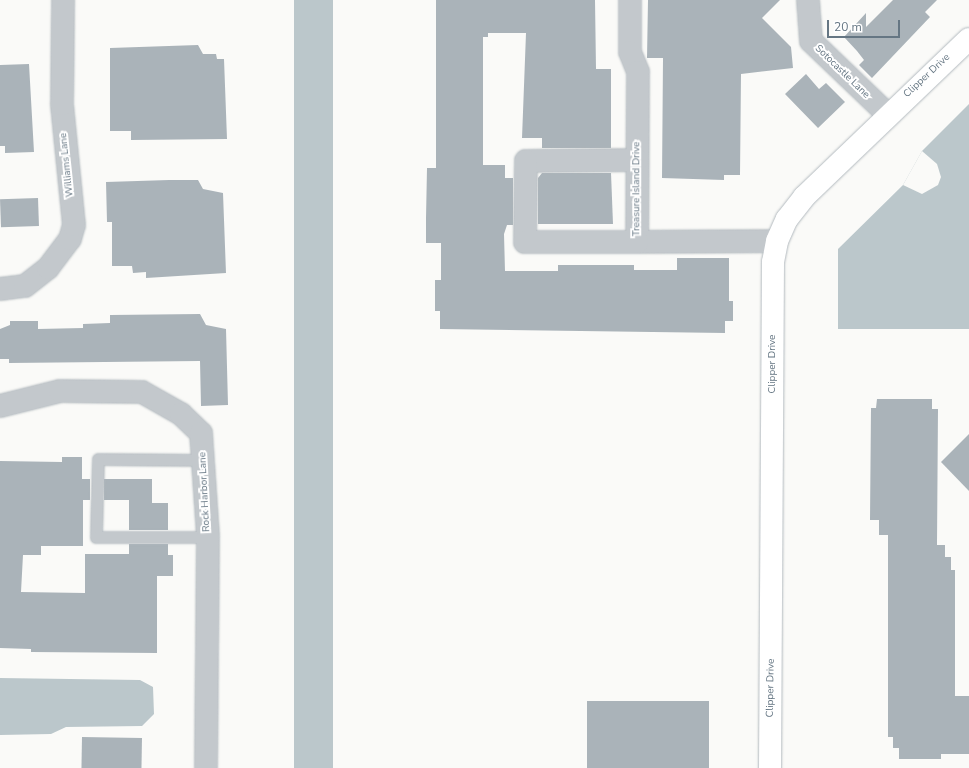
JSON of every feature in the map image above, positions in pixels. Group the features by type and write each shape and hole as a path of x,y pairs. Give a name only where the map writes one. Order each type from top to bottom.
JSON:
{"street":[{"name":"Williams Lane","path":"0,289 25,286 48,268 70,239 74,225 62,104 63,0"},
{"name":"Treasure Island Drive","path":"630,0 630,52 638,72 637,242 776,241"},
{"name":"Sotocastle Lane","path":"808,0 811,41 887,114"},
{"name":"Clipper Drive","path":"770,768 773,268 776,241 787,219 804,197 887,114 969,39"},
{"path":"637,160 526,160 525,242 637,242"},
{"name":"Rock Harbor Lane","path":"0,406 60,390 142,392 181,414 200,433 205,460 208,537 206,768"}],"lane":[{"path":"205,460 98,459 96,537 208,537"}],"shaded area":[{"path":"294,0 333,0 333,768 294,768"},
{"path":"969,104 969,329 838,329 838,249 903,185 922,151"},
{"path":"0,678 140,680 153,687 154,714 142,726 66,727 51,734 0,735"}],"pier":[{"path":"922,151 937,164 941,177 938,185 922,194 903,185"}],"building":[{"path":"436,0 595,0 596,69 611,69 611,148 542,148 542,138 522,138 526,33 488,33 488,37 483,37 483,165 505,165 505,178 513,178 513,225 507,225 504,234 505,271 558,271 558,265 634,265 634,270 677,270 677,258 729,258 729,301 733,301 733,321 725,321 725,333 440,329 440,311 435,311 435,280 441,280 441,243 426,243 427,168 436,168"},
{"path":"648,0 780,0 762,18 791,47 793,68 741,74 740,175 724,175 724,180 662,178 663,58 647,58"},
{"path":"893,0 937,0 925,12 930,17 872,78 859,65 864,60 844,37 866,13 866,27"},
{"path":"198,45 203,54 216,54 217,59 224,59 227,139 131,140 131,131 110,131 110,48"},
{"path":"29,64 34,152 5,153 5,146 0,146 0,65"},
{"path":"806,74 819,89 826,83 845,102 818,128 785,94"},
{"path":"542,173 611,173 613,224 538,224 538,178"},
{"path":"198,180 203,189 223,193 226,273 146,278 146,272 133,273 132,266 112,266 112,222 107,222 106,182"},
{"path":"38,198 39,226 1,227 0,199"},
{"path":"200,314 206,325 226,329 228,405 201,406 200,361 9,363 9,359 0,359 0,329 10,325 10,321 38,321 38,329 83,328 83,324 110,323 110,315"},
{"path":"877,399 932,399 932,409 938,409 937,545 945,545 945,557 951,557 951,570 955,570 955,696 969,696 969,754 941,754 941,759 899,759 899,748 893,748 893,737 888,737 888,535 879,535 879,520 870,520 871,408 876,408"},
{"path":"969,434 969,491 941,462"},
{"path":"62,457 82,457 82,479 90,479 90,500 83,500 83,546 41,546 41,555 23,555 21,592 85,593 85,554 129,554 129,544 168,544 168,555 173,555 173,576 157,576 157,653 31,652 31,649 0,648 0,461 62,462"},
{"path":"104,479 152,479 152,503 168,503 168,530 129,530 129,500 104,500"},
{"path":"587,701 709,701 709,768 587,768"},
{"path":"82,737 142,738 141,768 81,768"}]}
